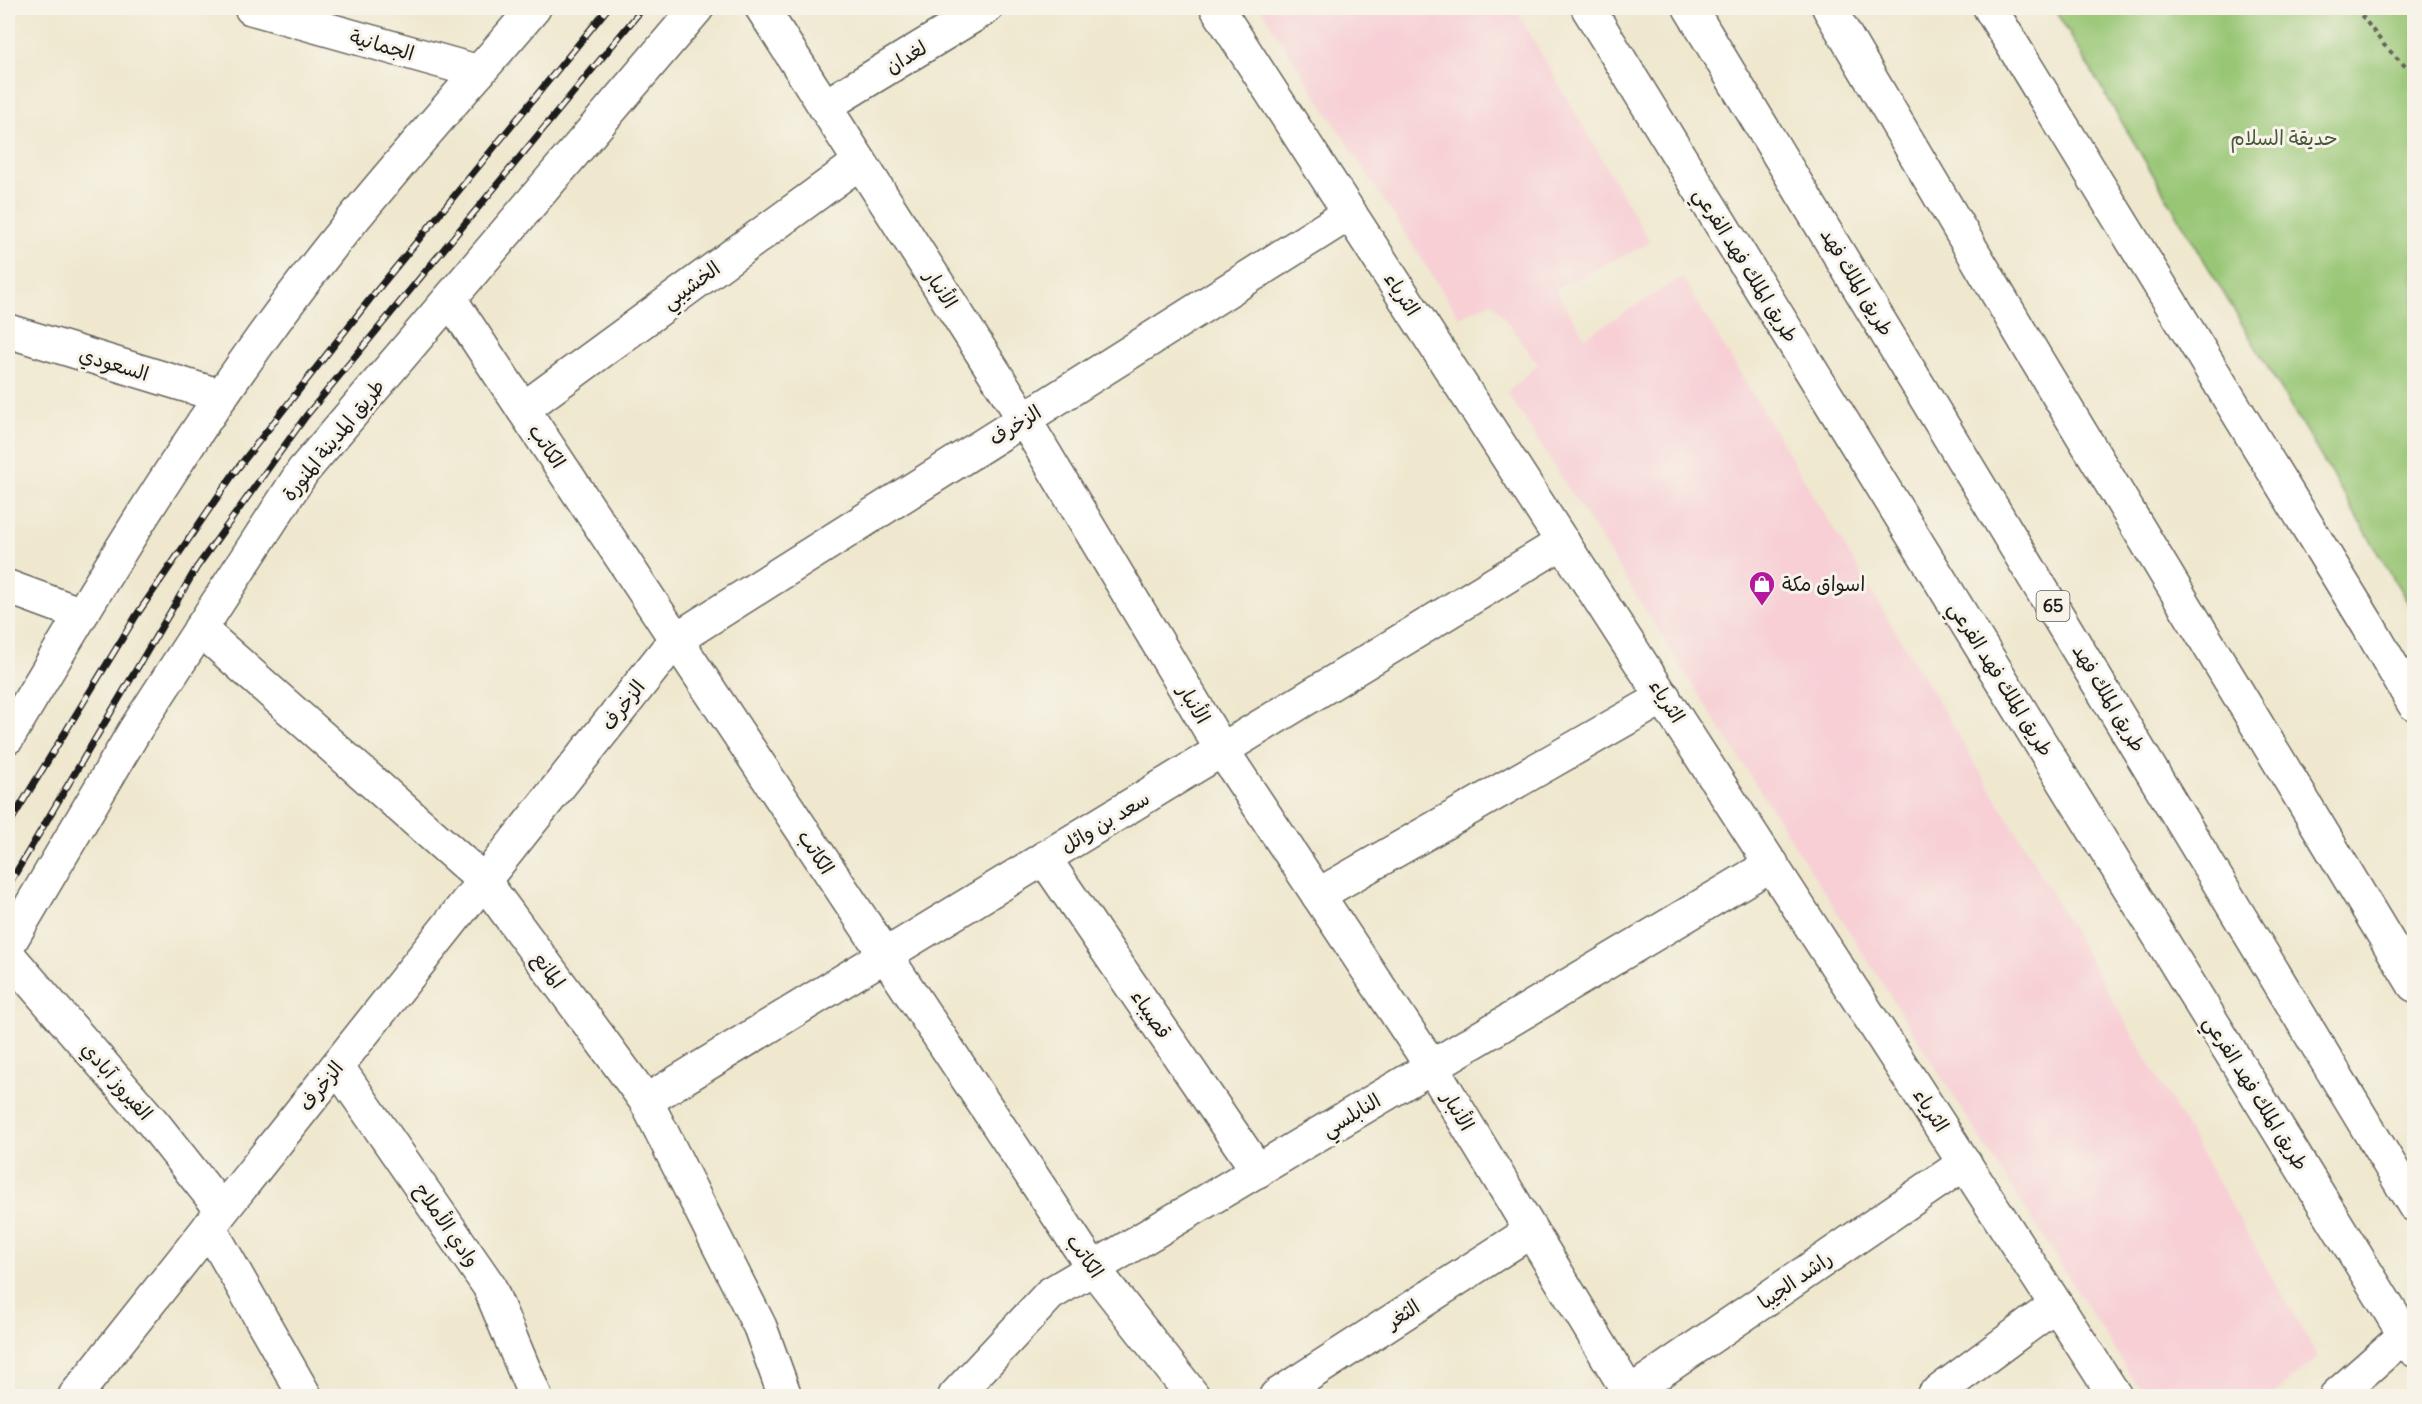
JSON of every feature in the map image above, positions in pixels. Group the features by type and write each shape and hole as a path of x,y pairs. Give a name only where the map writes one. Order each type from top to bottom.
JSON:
{"main road":[{"name":"الجمانية","path":"251,8 479,72"},
{"path":"8,737 81,614 221,396 329,249 534,8"},
{"name":"طريق المدينة المنورة","path":"8,945 135,730 303,471 697,8"},
{"name":"الأنبار","path":"762,8 1024,419 1222,750 1432,1067 1629,1396"},
{"name":"لغدان","path":"825,106 986,8"},
{"name":"الثرياء","path":"1217,8 2115,1396"},
{"name":"طريق الملك فهد الفرعي","path":"1588,8 2410,1342"},
{"name":"طريق الملك فهد","path":"1690,8 2415,1205"},
{"path":"1829,8 2035,357 2415,985"},
{"path":"1990,8 2415,704"},
{"name":"الخشيبي","path":"523,409 860,162"},
{"name":"الزخرف","path":"75,1396 675,640 1350,213"},
{"name":"الكاتب","path":"450,299 1093,1268 1193,1396"},
{"name":"السعودي","path":"8,331 221,396"},
{"name":"سعد بن وائل","path":"646,1101 1563,542"},
{"path":"8,588 81,614"},
{"name":"المانع","path":"200,629 483,882 646,1101 760,1327 785,1396"},
{"path":"1318,895 1664,697"},
{"name":"قصيباء","path":"1044,858 1258,1171"},
{"name":"النابلسي","path":"955,1396 1050,1294 1772,864"},
{"name":"الفيروز آبادي","path":"8,955 154,1124 216,1218 305,1396"},
{"name":"وادي الأملاح","path":"337,1066 489,1286 535,1396"},
{"name":"راشد الجيبا","path":"1629,1396 1965,1163"},
{"name":"الثغر","path":"1276,1396 1531,1231"},
{"path":"1933,1396 2056,1305"},
{"path":"2336,1396 2410,1342"}],"path":[{"path":"2356,8 2384,45 2415,75"}],"shaded area":[{"name":"اسواق مكة","path":"1260,8 1515,8 1650,243 1555,289 1585,337 1682,277 2010,821 2318,1357 2273,1396 2144,1396 1507,392 1538,364 1492,302 1459,317"}],"green space":[{"name":"حديقة السلام","path":"2054,8 2414,8 2414,613"}],"railway":[{"path":"8,826 136,616 234,473 370,299 608,8"},
{"path":"8,886 197,567 306,416 643,8"}],"place":[{"name":"اسواق مكة","path":"1762,607"}]}
